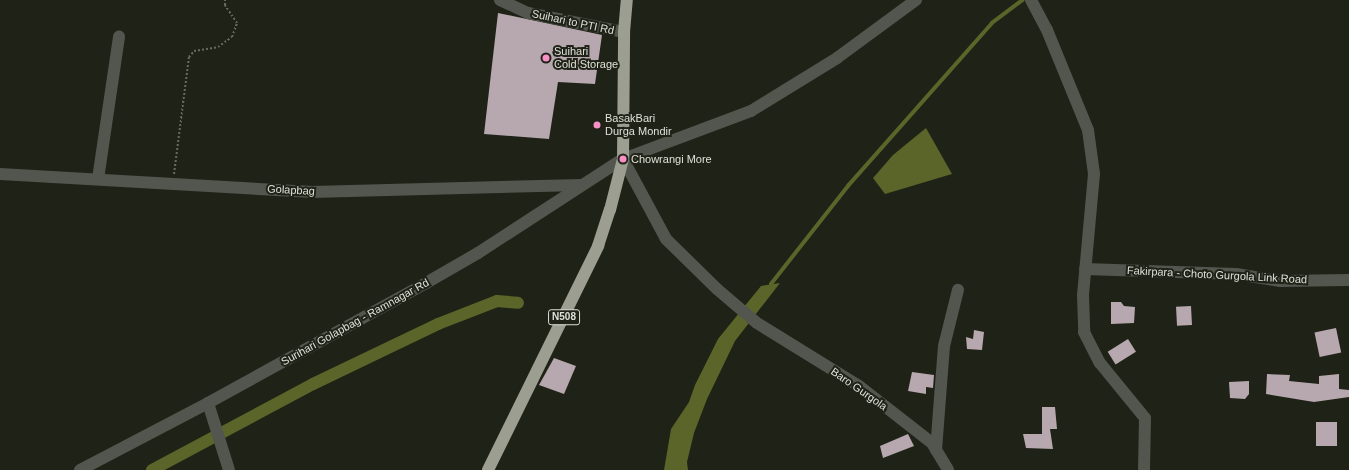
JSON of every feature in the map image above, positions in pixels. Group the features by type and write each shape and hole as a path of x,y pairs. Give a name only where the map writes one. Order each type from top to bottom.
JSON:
{"highway":[{"name":"N508","path":"488,470 598,246 623,159 624,32 627,0"}],"street":[{"name":"Suihari to PTI Rd","path":"499,0 528,12 624,32"},
{"name":"Surihari Golapbag - Ramnagar Rd","path":"80,470 208,403 471,257 623,159 751,111 837,58 916,0"},
{"path":"1032,1 1047,30 1088,130 1094,174 1086,249 1084,332 1100,363 1145,418 1144,470"},
{"path":"98,179 119,37"},
{"name":"Baro Gurgola","path":"623,159 666,239 757,323 859,386 932,443 948,470"},
{"name":"Golapbag","path":"0,174 312,192 582,185"},
{"name":"Fakirpara - Choto Gurgola Link Road","path":"1085,269 1236,274 1280,281 1349,280"},
{"path":"936,450 944,346 958,290"},
{"path":"208,403 229,470"}],"path":[{"path":"173,183 179,120 189,57 194,51 218,47 232,37 237,23 225,5 225,0"}],"shaded area":[{"path":"926,128 952,174 885,194 873,178 893,155"},
{"path":"780,283 735,341 707,399 694,433 687,462 688,470 664,470 671,429 689,402 695,385 718,339 761,286"}],"building":[{"name":"Suihari Cold Storage","path":"498,13 602,35 595,84 558,82 549,139 484,134"},
{"path":"1111,302 1121,302 1124,306 1135,307 1134,323 1111,324"},
{"path":"1191,306 1192,325 1177,326 1176,307"},
{"path":"1336,328 1341,352 1320,357 1314,333"},
{"path":"974,330 984,332 982,350 967,349 966,337 973,339"},
{"path":"1128,339 1136,352 1116,364 1108,352"},
{"path":"554,358 576,366 564,394 539,385"},
{"path":"912,372 934,375 933,388 926,387 926,394 908,391"},
{"path":"1267,374 1290,375 1289,381 1319,384 1319,376 1339,374 1339,389 1349,390 1349,397 1314,402 1266,394"},
{"path":"1249,381 1249,394 1245,399 1230,398 1229,382"},
{"path":"1042,407 1055,407 1057,429 1050,429 1053,449 1026,448 1023,434 1042,434"},
{"path":"1316,422 1337,422 1337,446 1316,446"},
{"path":"908,434 914,446 883,458 880,446"}],"waterway":[{"path":"771,284 848,186 992,23 1022,0"},
{"path":"152,470 313,384 438,324 497,301 518,303"}],"place":[{"name":"Suihari Cold Storage","path":"546,58"},
{"name":"BasakBari Durga Mondir","path":"597,125"},
{"name":"Chowrangi More","path":"623,159"}]}
